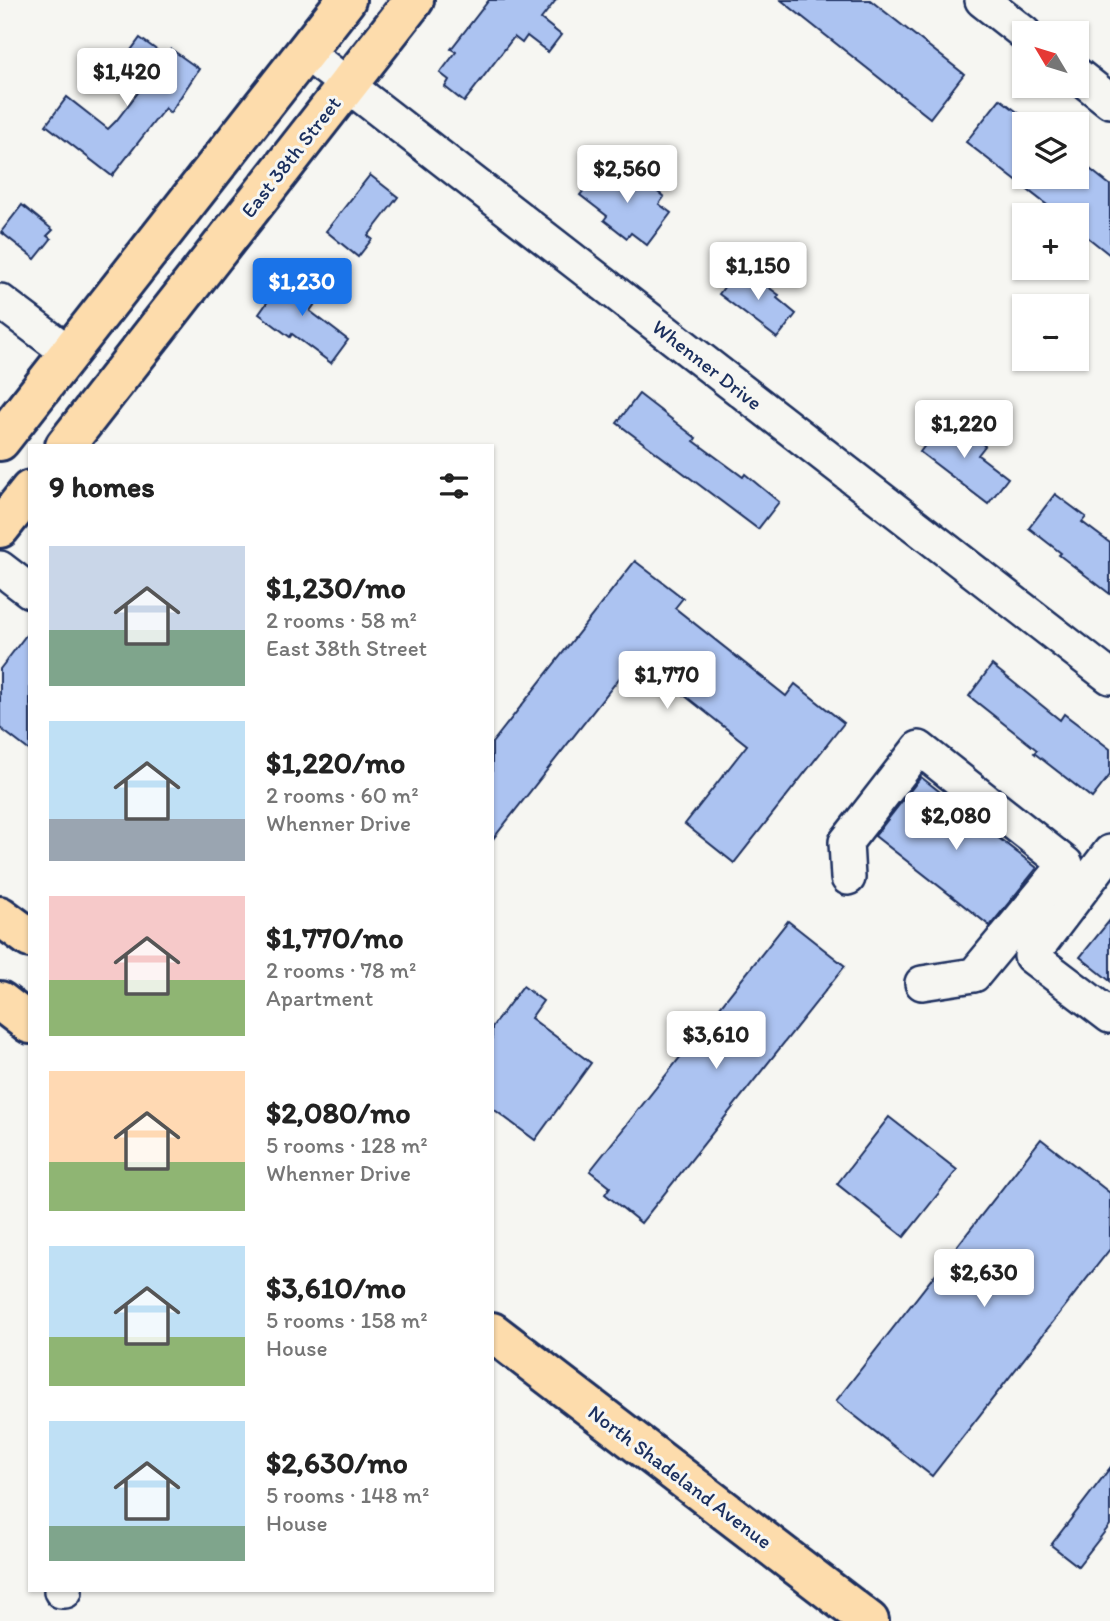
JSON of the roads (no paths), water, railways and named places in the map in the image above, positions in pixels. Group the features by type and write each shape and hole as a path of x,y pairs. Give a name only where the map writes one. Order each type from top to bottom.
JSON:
{"main road":[{"path":"0,440 346,0"},
{"name":"East 38th Street","path":"67,444 346,86 402,4"},
{"path":"0,528 28,493"},
{"path":"0,916 28,937"},
{"path":"0,1001 28,1022"},
{"name":"North Shadeland Avenue","path":"494,1334 859,1618"}],"street":[{"path":"982,0 1012,24"},
{"name":"Whenner Drive","path":"305,52 1110,677"},
{"path":"1089,84 1110,101"},
{"path":"0,300 69,353"},
{"path":"0,568 28,589"},
{"path":"848,878 846,842 919,748 1066,864 974,975 922,983"},
{"path":"1110,852 1031,956 1110,1016"}]}
